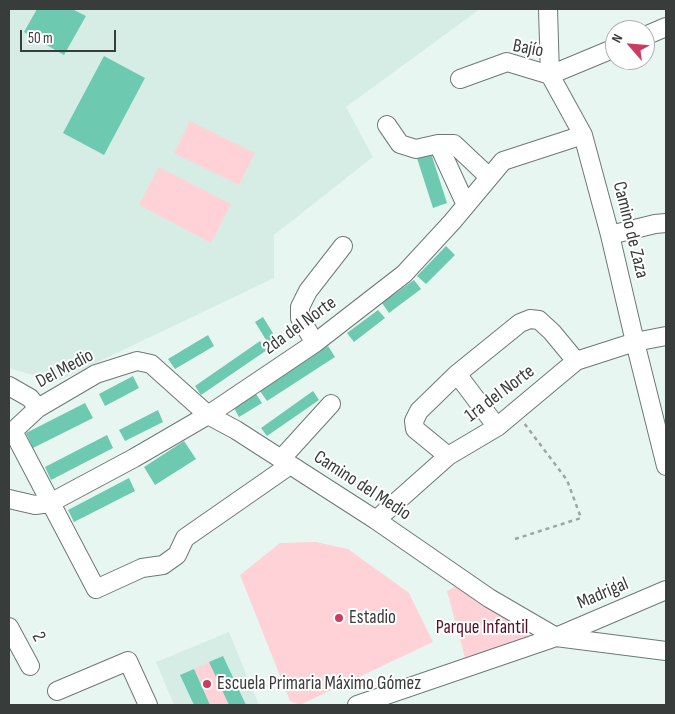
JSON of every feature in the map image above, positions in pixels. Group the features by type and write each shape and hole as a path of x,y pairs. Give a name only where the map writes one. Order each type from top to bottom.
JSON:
{"street":[{"name":"Camino de Zaza","path":"548,9 550,75 583,135 610,235 666,466"},
{"name":"Bajío","path":"460,79 507,62 550,75 605,52"},
{"path":"387,125 400,144 416,149 438,144 454,144 489,177"},
{"name":"2da del Norte","path":"9,499 35,505 50,503 134,458 208,415 315,343 404,274 466,205 502,161 583,135"},
{"path":"438,144 466,205"},
{"path":"610,235 666,223"},
{"path":"315,343 300,318 300,307 308,291 343,246"},
{"path":"448,456 415,428 414,420 419,411 457,374 520,323 530,319 539,320 552,332 576,361"},
{"name":"1ra del Norte","path":"376,520 448,456 497,427 576,361 635,342 666,336"},
{"name":"Del Medio","path":"11,433 38,408 96,374 137,360 151,364"},
{"name":"Camino del Medio","path":"151,364 208,415 376,520 489,598 556,636"},
{"path":"457,374 497,427"},
{"path":"9,386 30,398 38,408"},
{"path":"11,433 96,589 142,568 163,565 177,555 184,538 285,462 331,404"},
{"name":"Madrigal","path":"357,705 556,636 666,590"},
{"name":"2","path":"9,627 30,666"},
{"path":"556,636 666,651"},
{"path":"57,691 128,661 148,705"}],"path":[{"path":"515,412 567,480 581,518 515,539"}],"shaded area":[{"path":"9,9 480,9 346,107 373,157 274,235 274,278 56,382 9,368"},
{"name":"Escuela Primaria Máximo Gómez","path":"229,632 259,705 174,705 156,662"}],"green space":[{"path":"190,121 255,153 239,185 174,153"},
{"path":"159,167 231,204 211,243 139,205"},
{"name":"Estadio","path":"316,542 348,549 409,593 433,642 300,705 290,701 240,575 280,543"},
{"name":"Parque Infantil","path":"460,584 526,628 529,639 465,658 447,591"},
{"path":"209,662 229,705 210,705 194,669"}],"building":[{"path":"37,9 72,9 86,16 64,55 24,32"},
{"path":"104,56 145,78 104,155 63,133"},
{"path":"430,150 447,203 433,208 416,155"},
{"path":"446,246 455,255 426,284 417,276"},
{"path":"414,280 421,289 389,313 382,303"},
{"path":"378,310 385,318 354,342 347,333"},
{"path":"263,317 279,343 271,348 255,322"},
{"path":"208,335 214,346 175,369 168,359"},
{"path":"260,341 267,350 201,395 195,386"},
{"path":"328,346 335,357 267,401 260,391"},
{"path":"133,376 139,388 105,406 99,394"},
{"path":"313,391 319,400 267,436 261,428"},
{"path":"256,394 262,403 239,417 234,408"},
{"path":"85,403 93,418 33,448 26,433"},
{"path":"158,410 163,422 125,441 119,430"},
{"path":"107,435 113,448 51,480 45,467"},
{"path":"184,441 196,459 155,485 144,467"},
{"path":"129,478 135,491 74,522 68,510"},
{"path":"223,656 246,705 229,705 209,662"},
{"path":"194,669 210,705 194,705 180,675"}],"place":[{"name":"Estadio","path":"339,618"},
{"name":"Escuela Primaria Máximo Gómez","path":"207,684"}]}
